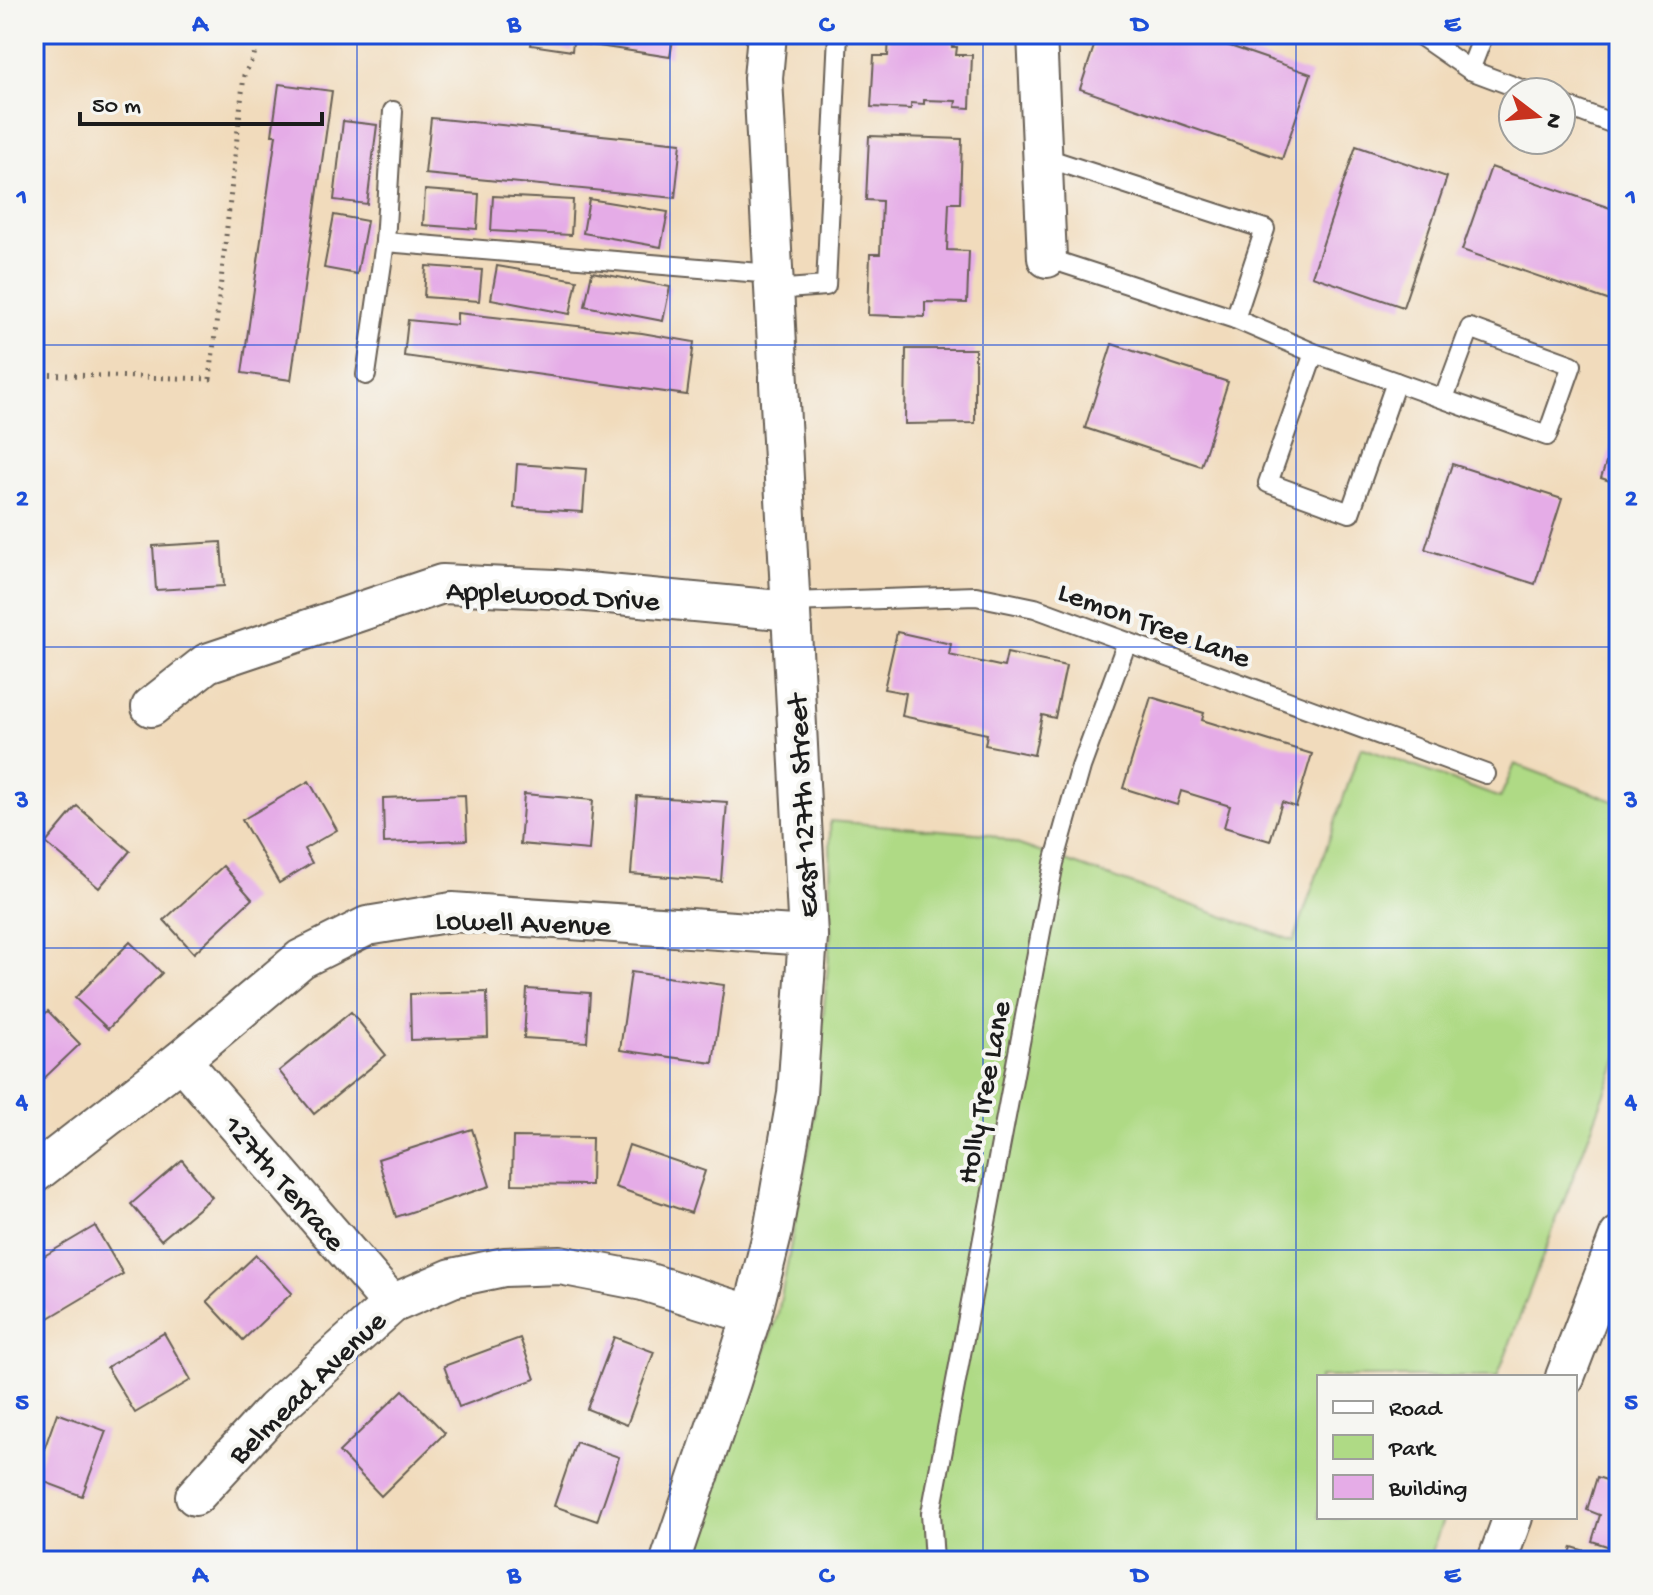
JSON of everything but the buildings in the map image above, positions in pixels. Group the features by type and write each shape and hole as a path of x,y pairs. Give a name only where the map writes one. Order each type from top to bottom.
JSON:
{"street":[{"name":"East 127th Street","path":"670,1561 752,1315 773,1231 797,1094 808,936 763,78 767,34"},
{"path":"1037,34 1047,258"},
{"name":"Applewood Drive","path":"151,707 207,663 442,584 555,589 791,607"},
{"name":"Lowell Avenue","path":"34,1174 181,1060 301,959 367,926 452,912 808,936"},
{"name":"127th Terrace","path":"181,1060 392,1304"},
{"path":"1566,1375 1619,1236"},
{"name":"Belmead Avenue","path":"195,1496 274,1410 392,1304 452,1278 504,1267 560,1265 643,1281 752,1315"},
{"path":"1497,1561 1512,1519"}],"lane":[{"path":"385,242 826,286 838,34"},
{"path":"1418,34 1470,70 1497,80"},
{"path":"1470,70 1484,34"},
{"path":"1577,110 1619,126"},
{"path":"366,375 385,242 393,111"},
{"path":"1043,157 1265,229 1235,319"},
{"path":"1047,258 1235,319 1314,353 1547,436 1572,365 1470,328 1444,398"},
{"path":"1314,353 1268,483 1350,513 1396,382"},
{"name":"Lemon Tree Lane","path":"791,607 976,596 1035,608 1486,774"},
{"name":"Holly Tree Lane","path":"934,1561 931,1513 1054,863 1081,767 1127,642"}],"path":[{"path":"34,374 210,379 244,75 254,56 257,34"}],"green space":[{"path":"1361,747 1500,798 1515,764 1619,803 1619,1056 1498,1375 1317,1375 1317,1519 1443,1519 1428,1561 691,1561 778,1314 813,1125 831,933 830,821 988,834 1294,941"}]}
